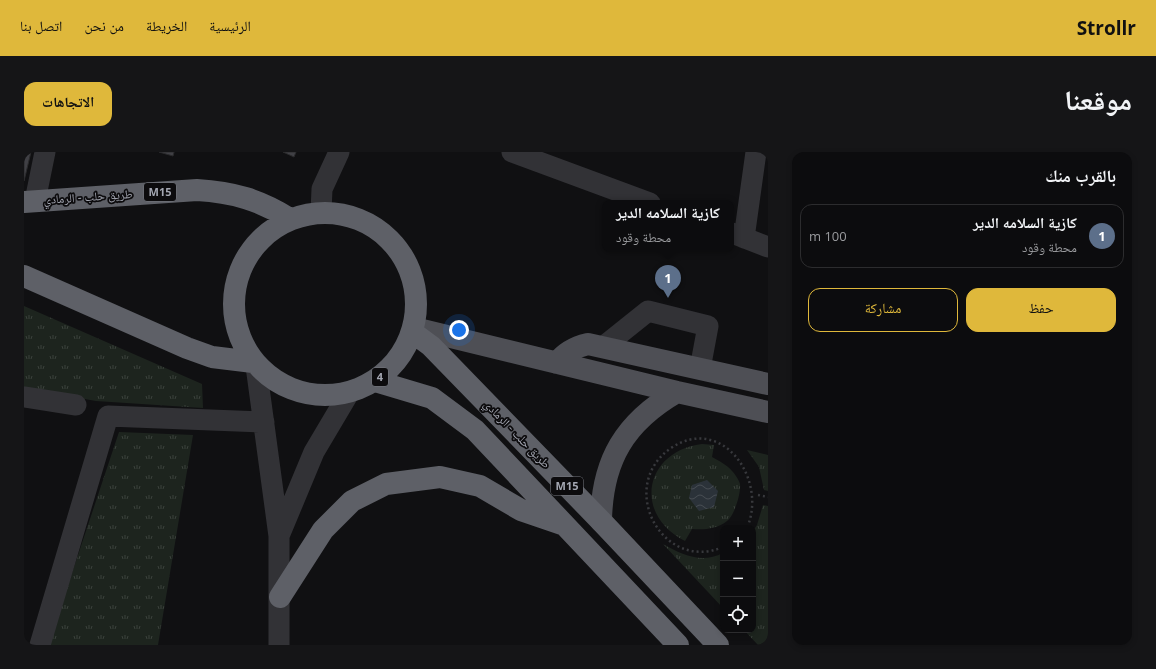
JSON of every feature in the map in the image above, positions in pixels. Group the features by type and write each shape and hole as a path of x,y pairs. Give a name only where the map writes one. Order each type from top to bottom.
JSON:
{"highway":[{"name":"طريق حلب - الرمادي","path":"29,201 197,190 214,191 230,193 256,201 276,210 290,219"},
{"name":"4","path":"321,212 346,215 368,223 388,238 404,257 413,279 417,303 413,330 404,351 391,368 375,381 349,393 324,396 299,392 276,382 255,364 240,341 234,318 233,293 240,270 252,248 269,231 290,219 321,212"},
{"path":"24,276 187,348 212,357 255,364"},
{"name":"طريق حلب - الرمادي","path":"413,330 431,346 601,521 718,645"},
{"name":"M15","path":"375,381 432,398 475,430 678,645"},
{"path":"280,597 323,530 352,501 386,484 440,477 447,478 480,486 521,510 564,525"}],"main road":[{"path":"413,330 768,412"},
{"path":"557,363 562,355 570,350 588,344 768,384"},
{"path":"601,521 605,481 611,463 620,445 644,414 677,392"}],"street":[{"path":"29,201 45,152"},
{"path":"321,212 322,189 339,152"},
{"path":"512,152 642,200"},
{"path":"756,152 737,236 768,247"},
{"path":"603,347 648,311 708,326 700,369"},
{"path":"255,364 279,536 279,645"},
{"path":"279,536 314,452 349,393"},
{"path":"24,397 76,405"},
{"path":"40,645 108,416 264,422"}],"path":[{"path":"720,548 701,551 691,550 673,543 665,537 653,522 649,513 646,494 647,483 656,463 672,448 692,440 714,440 733,449"},
{"path":"758,489 758,500"},
{"path":"758,495 768,497"},
{"path":"749,525 754,515"}],"green space":[{"path":"24,306 202,384 203,408 96,401 24,388"},
{"path":"119,432 193,435 158,645 48,645"},
{"path":"702,444 714,445 712,457 730,469 740,484 736,504 730,518 719,526 692,529 685,541 668,529 657,515 652,500 652,485 658,471 668,458 683,449"},
{"path":"747,450 768,455 768,491 764,490 759,467"},
{"path":"763,505 768,506 768,645 758,645 747,633 756,633 757,525"},
{"path":"663,544 677,552 692,557 707,558 720,554 720,605"}],"water":[{"path":"707,480 718,491 714,507 699,511 689,498 692,485"}],"building":[{"path":"24,152 31,152 24,181"},
{"path":"159,152 174,152 173,156"},
{"path":"283,152 296,152 294,157"}],"place":[{"name":"كازية السلامه الدير","path":"668,298"}]}
